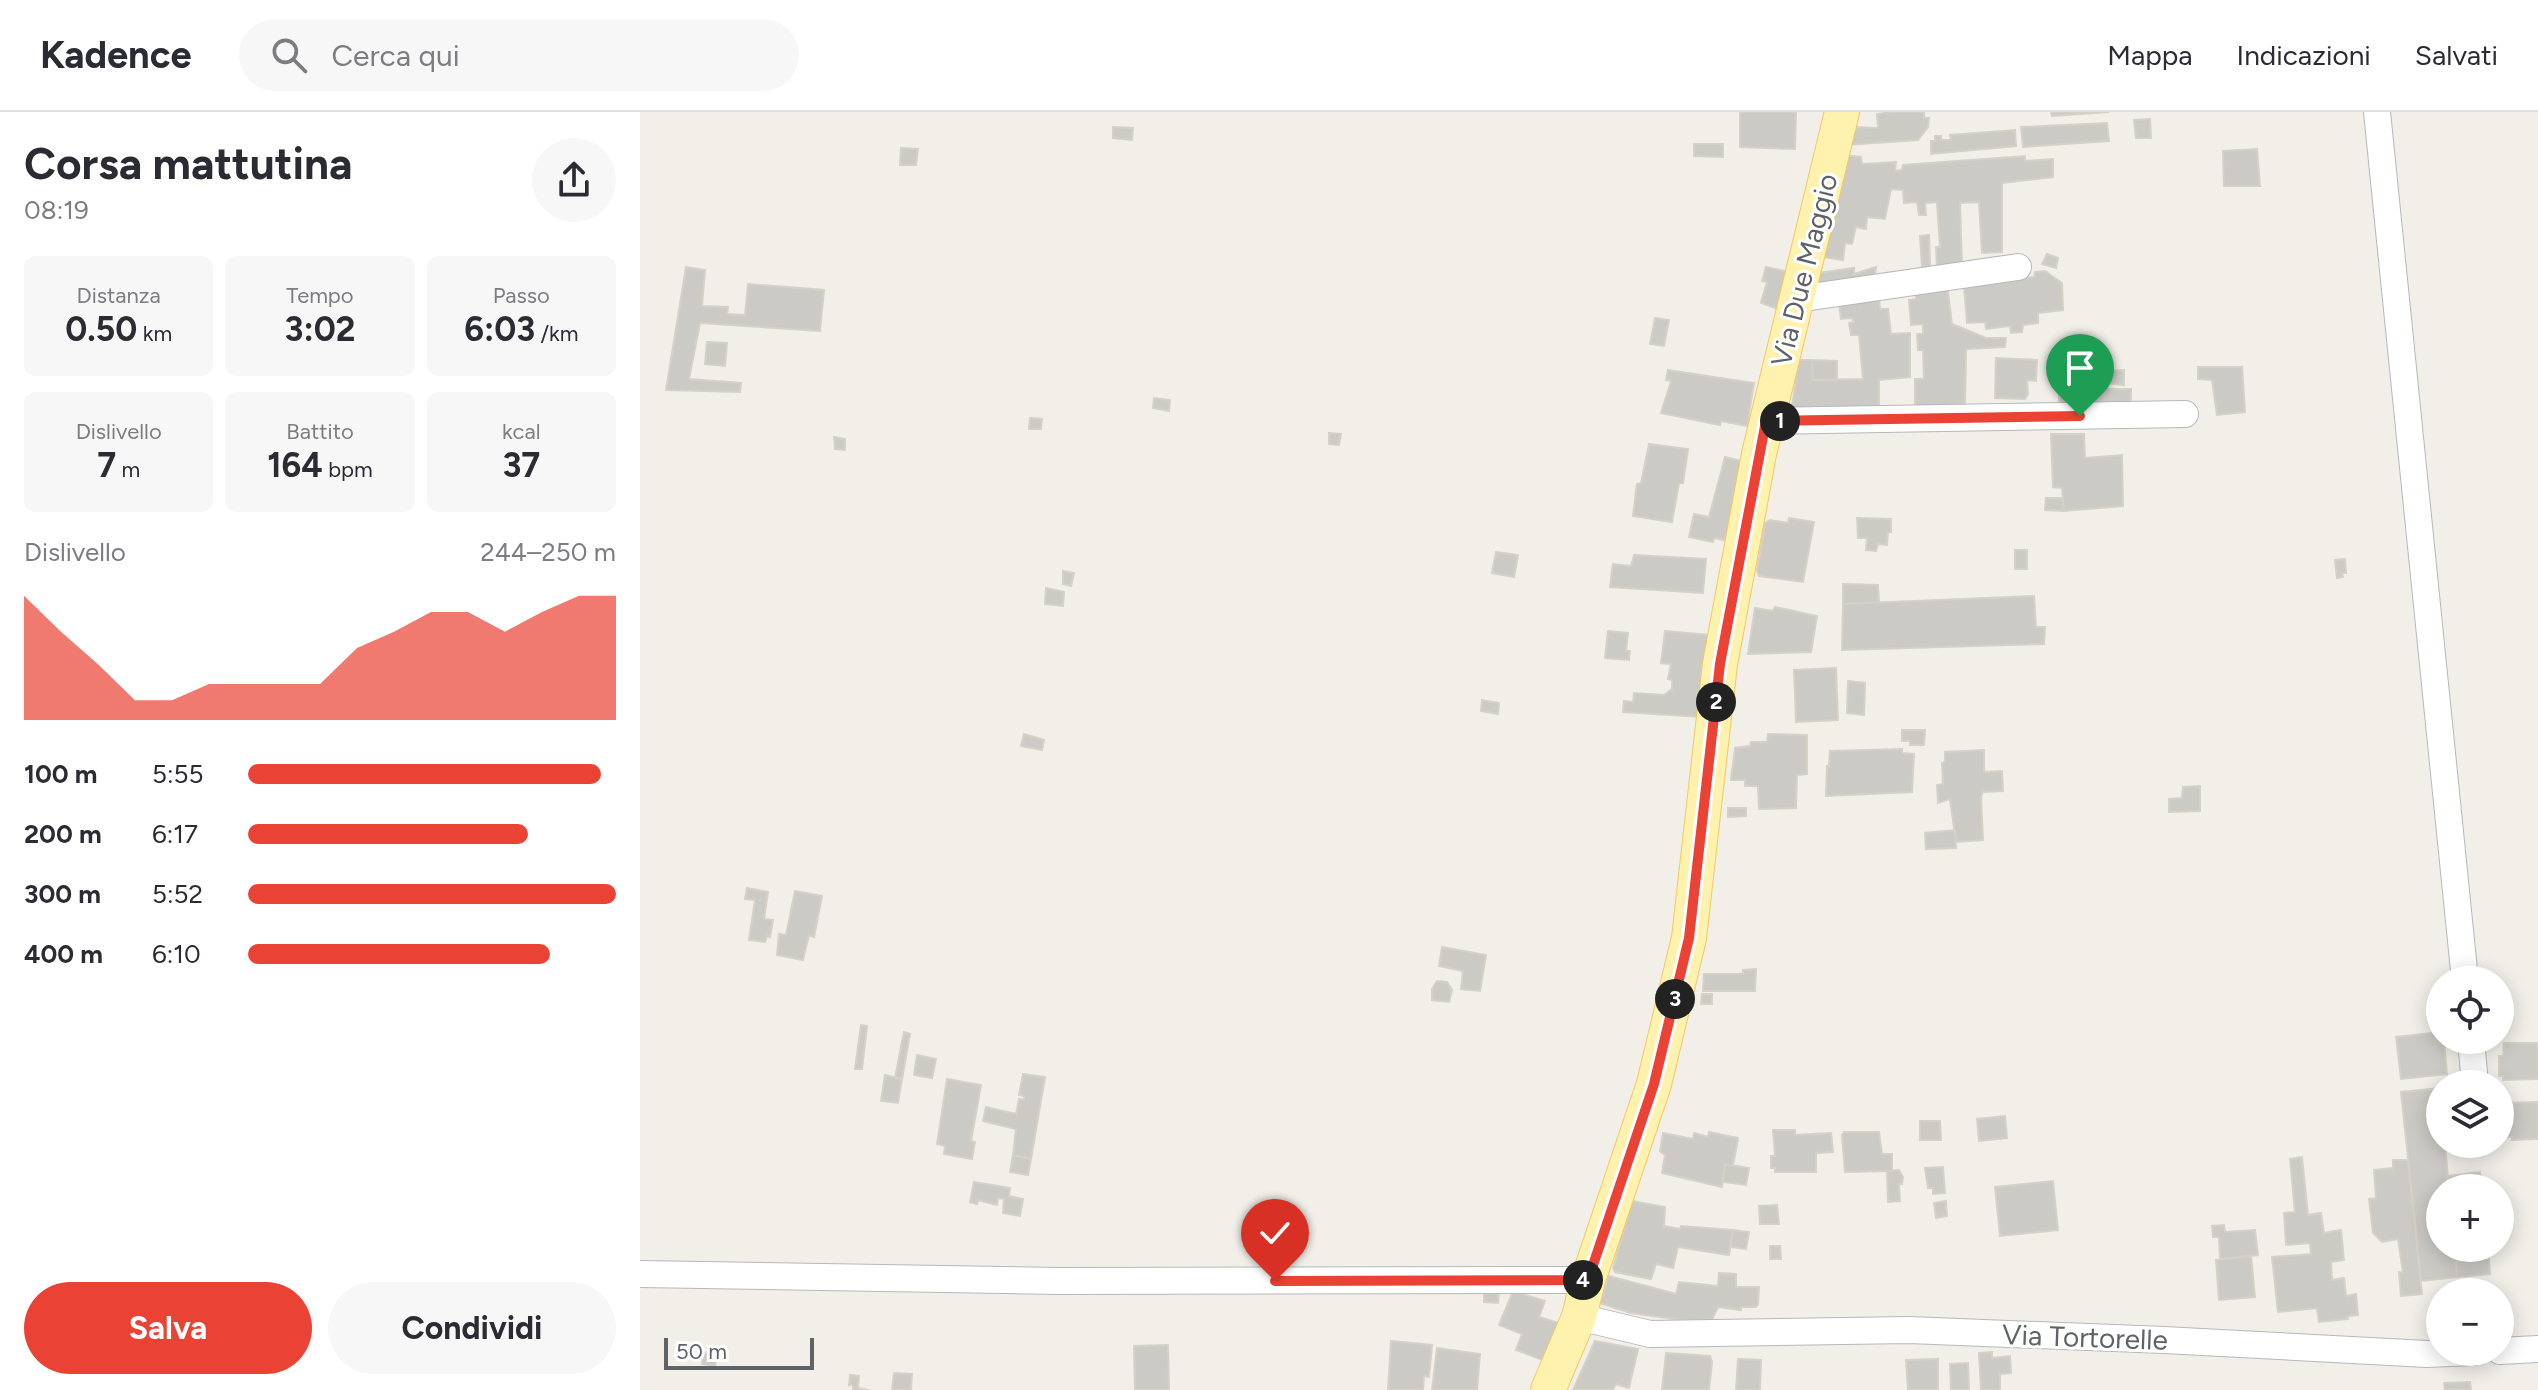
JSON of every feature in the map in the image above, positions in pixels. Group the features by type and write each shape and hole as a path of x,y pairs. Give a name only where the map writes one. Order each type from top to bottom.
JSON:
{"main road":[{"name":"Via Due Maggio","path":"1548,1390 1579,1317 1588,1280 1654,1084 1689,938 1720,664 1766,421 1842,112"}],"street":[{"path":"2377,112 2464,966"},
{"path":"1797,299 2018,267"},
{"path":"1766,421 2185,414"},
{"path":"640,1274 1060,1281 1588,1280"},
{"name":"Via Tortorelle","path":"1579,1317 1650,1334 1909,1330 2426,1354"},
{"path":"2514,1350 2538,1349"}],"building":[{"path":"1740,112 1796,112 1795,149 1740,147"},
{"path":"1924,112 1924,118 1929,118 1928,127 1918,140 1847,145 1853,127 1878,128 1877,114"},
{"path":"2051,112 2109,112 2052,116"},
{"path":"2150,119 2151,138 2136,138 2134,120"},
{"path":"2107,123 2109,141 2023,147 2021,127"},
{"path":"1113,127 1133,128 1132,140 1113,138"},
{"path":"2015,130 2016,146 1931,154 1931,141 1935,141 1935,136 1941,136 1941,140 1951,140 1950,135"},
{"path":"1694,144 1723,144 1723,157 1694,156"},
{"path":"901,148 918,149 916,165 900,165"},
{"path":"2257,149 2260,186 2224,186 2223,151"},
{"path":"1842,155 1861,157 1862,164 1896,162 1895,171 1902,170 1903,165 2025,156 2025,161 2053,159 2053,177 2002,183 2002,252 1982,253 1979,202 1960,203 1962,265 1937,269 1936,247 1940,247 1937,202 1925,203 1926,215 1919,215 1917,202 1904,203 1903,190 1891,189 1885,219 1867,217 1866,229 1856,227 1852,244 1845,243 1843,260 1823,257"},
{"path":"1929,235 1930,266 1922,267 1920,236"},
{"path":"2047,254 2058,258 2056,268 2042,264"},
{"path":"686,267 705,270 702,306 728,307 727,314 745,315 748,284 824,290 820,331 700,323 689,379 741,383 740,392 666,390"},
{"path":"1766,267 1789,272 1780,310 1761,303 1767,282 1762,281"},
{"path":"1876,267 1875,276 1810,286 1812,274 1854,268 1854,274"},
{"path":"2045,271 2062,283 2063,310 2038,313 2038,323 2023,325 2022,332 2011,333 2010,326 1986,329 1985,322 1967,323 1964,287 2034,277 2035,272"},
{"path":"1947,284 1952,324 1986,338 2006,338 2005,347 1966,349 1965,406 1918,408 1915,405 1915,379 1924,379 1923,350 1918,350 1917,334 1923,334 1923,324 1911,325 1909,300 1916,299 1915,285"},
{"path":"1879,298 1880,309 1888,309 1891,334 1910,333 1910,377 1879,380 1879,410 1794,411 1799,360 1812,360 1813,380 1863,379 1859,335 1851,335 1849,323 1854,322 1852,318 1841,319 1839,304"},
{"path":"1655,318 1669,320 1664,346 1650,344"},
{"path":"707,342 727,343 725,366 705,364"},
{"path":"1996,358 2037,360 2036,381 2027,380 2028,394 2025,399 1995,398"},
{"path":"1812,360 1837,361 1837,381 1813,380"},
{"path":"2198,367 2242,367 2245,412 2217,415 2212,380 2198,379"},
{"path":"1668,370 1754,383 1747,426 1721,421 1720,425 1661,413 1671,381 1666,380"},
{"path":"2124,370 2124,385 2099,382 2099,371"},
{"path":"2068,377 2094,378 2094,389 2131,389 2131,412 2059,413 2059,393 2068,393"},
{"path":"1154,398 1170,400 1169,411 1153,408"},
{"path":"1030,418 1042,419 1041,429 1029,429"},
{"path":"1329,433 1341,434 1339,445 1329,444"},
{"path":"2051,434 2084,434 2085,458 2122,455 2123,506 2064,511 2062,488 2053,487"},
{"path":"834,437 845,439 845,450 835,449"},
{"path":"1649,444 1688,449 1672,522 1633,516 1637,484 1641,483"},
{"path":"1725,457 1745,462 1729,533 1724,540 1714,538 1713,542 1689,537 1694,514 1709,517"},
{"path":"2046,498 2062,498 2064,511 2045,510"},
{"path":"1789,518 1814,522 1803,582 1759,576 1757,571 1765,523 1770,520 1788,523"},
{"path":"1857,518 1891,519 1887,545 1878,544 1876,551 1866,550 1867,538 1858,538"},
{"path":"2015,550 2027,550 2027,569 2015,569"},
{"path":"1496,552 1518,555 1514,577 1492,573"},
{"path":"1634,555 1706,559 1703,593 1610,587 1613,564 1631,566"},
{"path":"2345,559 2346,573 2337,578 2335,560"},
{"path":"1063,571 1074,573 1071,586 1063,584"},
{"path":"1843,584 1878,585 1879,602 1843,604"},
{"path":"1046,588 1064,592 1063,606 1045,604"},
{"path":"2034,596 2036,627 2045,627 2044,644 1842,650 1843,604"},
{"path":"1775,607 1817,616 1811,652 1748,654 1755,608 1773,611"},
{"path":"1608,631 1628,633 1626,651 1630,651 1629,660 1605,658"},
{"path":"1665,631 1709,635 1702,717 1623,712 1624,701 1633,702 1634,693 1664,695 1672,689 1672,680 1668,679 1671,664 1661,663"},
{"path":"1836,668 1838,720 1796,722 1794,670"},
{"path":"1848,681 1865,683 1864,715 1847,713"},
{"path":"1482,700 1499,703 1498,714 1481,711"},
{"path":"1902,730 1925,730 1924,745 1910,745 1910,741 1902,741"},
{"path":"1024,734 1044,740 1042,750 1021,746"},
{"path":"1768,734 1807,735 1807,774 1797,775 1796,808 1759,809 1758,786 1745,786 1745,780 1731,780 1735,748 1750,746 1751,742 1767,742"},
{"path":"1902,749 1902,753 1914,754 1912,792 1826,796 1830,751"},
{"path":"1984,750 1984,772 2002,771 2003,791 1983,792 1981,796 1983,840 1956,842 1950,799 1938,803 1937,785 1943,784 1945,752"},
{"path":"2200,786 2200,811 2169,812 2169,799 2182,798 2183,787"},
{"path":"1728,808 1746,808 1746,816 1728,817"},
{"path":"1955,830 1956,848 1926,849 1925,833"},
{"path":"747,888 768,892 764,919 773,920 770,937 767,936 765,942 749,940 755,900 745,899"},
{"path":"795,891 822,896 814,937 809,935 803,960 777,955 779,934 786,935"},
{"path":"1442,947 1486,955 1480,991 1461,989 1463,971 1439,966"},
{"path":"1756,969 1755,991 1703,991 1704,974 1743,974 1743,970"},
{"path":"1437,981 1447,982 1452,990 1449,1002 1432,1000 1432,989"},
{"path":"1702,994 1712,994 1712,1004 1701,1004"},
{"path":"861,1025 867,1026 862,1069 855,1069"},
{"path":"904,1032 910,1034 902,1079 895,1078"},
{"path":"2426,1034 2426,1054 2445,1054 2447,1070 2426,1070 2426,1076 2401,1079 2396,1037"},
{"path":"2514,1043 2538,1043 2538,1079 2514,1080 2514,1070 2499,1070 2499,1056 2514,1054"},
{"path":"917,1055 936,1059 932,1078 914,1075"},
{"path":"1023,1074 1045,1077 1031,1159 1013,1155 1016,1129 983,1121 986,1107 1016,1114 1019,1099 1024,1100 1024,1096 1019,1095"},
{"path":"885,1075 902,1079 898,1103 881,1101"},
{"path":"947,1079 981,1085 971,1141 975,1142 972,1159 944,1154 945,1146 937,1144"},
{"path":"2426,1089 2426,1158 2446,1158 2448,1174 2426,1174 2426,1262 2456,1262 2457,1277 2426,1278 2421,1281 2401,1092"},
{"path":"2538,1102 2538,1139 2514,1140 2514,1103"},
{"path":"2005,1116 2007,1138 1979,1141 1977,1119"},
{"path":"1920,1121 1940,1121 1941,1140 1920,1140"},
{"path":"1773,1130 1795,1130 1795,1135 1831,1133 1833,1152 1816,1153 1816,1172 1775,1172 1775,1168 1771,1168 1771,1156 1775,1156"},
{"path":"1709,1132 1738,1138 1733,1166 1725,1164 1722,1187 1662,1173 1665,1155 1660,1151 1663,1133 1693,1139 1694,1133 1708,1137"},
{"path":"1844,1132 1879,1132 1882,1154 1892,1154 1892,1171 1845,1172"},
{"path":"1013,1155 1031,1159 1028,1175 1010,1172"},
{"path":"2302,1157 2308,1215 2321,1213 2324,1233 2341,1230 2344,1260 2331,1262 2332,1280 2344,1278 2346,1296 2356,1294 2358,1315 2347,1316 2348,1319 2319,1322 2317,1308 2278,1312 2272,1257 2311,1254 2310,1243 2286,1245 2284,1213 2295,1212 2290,1159"},
{"path":"2393,1160 2408,1160 2422,1294 2401,1296 2399,1272 2403,1273 2398,1239 2382,1242 2373,1233 2369,1199 2376,1198 2374,1170 2393,1168"},
{"path":"1725,1164 1749,1168 1746,1185 1723,1182"},
{"path":"1943,1167 1945,1193 1933,1194 1933,1188 1928,1188 1925,1168"},
{"path":"1899,1170 1903,1177 1902,1184 1899,1184 1900,1201 1888,1202 1887,1171"},
{"path":"2053,1181 2058,1230 2000,1236 1995,1187"},
{"path":"974,1182 1010,1188 1009,1196 1023,1199 1020,1216 1003,1213 1004,1199 998,1198 997,1205 978,1200 977,1204 970,1202"},
{"path":"1632,1201 1665,1207 1664,1226 1733,1230 1729,1255 1678,1247 1673,1268 1656,1264 1651,1279 1615,1272 1613,1268"},
{"path":"1946,1201 1947,1216 1936,1218 1934,1203"},
{"path":"1777,1205 1779,1224 1760,1224 1759,1206"},
{"path":"2224,1225 2225,1232 2255,1230 2258,1255 2220,1259 2219,1237 2213,1237 2212,1226"},
{"path":"1733,1230 1749,1232 1746,1249 1730,1247"},
{"path":"1770,1246 1780,1246 1781,1259 1770,1259"},
{"path":"2251,1256 2255,1297 2219,1300 2216,1260"},
{"path":"2456,1262 2489,1262 2490,1274 2457,1277"},
{"path":"1719,1273 1736,1274 1736,1287 1759,1287 1756,1307 1741,1307 1741,1310 1718,1307 1712,1320 1682,1320 1631,1313 1600,1303 1609,1276 1676,1294 1679,1282 1718,1286"},
{"path":"1484,1291 1499,1291 1498,1303 1484,1302"},
{"path":"1513,1291 1545,1301 1539,1317 1558,1323 1545,1361 1516,1350 1522,1334 1499,1325"},
{"path":"1391,1341 1432,1345 1429,1377 1424,1376 1423,1390 1388,1390"},
{"path":"1595,1341 1638,1349 1629,1388 1616,1384 1613,1390 1573,1390"},
{"path":"1168,1345 1169,1390 1135,1390 1134,1346"},
{"path":"1437,1348 1480,1354 1477,1390 1432,1390"},
{"path":"704,1352 717,1354 715,1366 702,1364"},
{"path":"1992,1352 1992,1358 2010,1356 2011,1373 2000,1374 2000,1390 1981,1390 1979,1353"},
{"path":"1666,1353 1710,1356 1709,1390 1662,1390"},
{"path":"1738,1359 1761,1360 1760,1390 1736,1390"},
{"path":"1938,1359 1938,1390 1908,1390 1906,1360"},
{"path":"1968,1363 1969,1390 1951,1390 1950,1364"},
{"path":"894,1373 912,1374 911,1390 892,1390"},
{"path":"850,1375 859,1376 858,1388 869,1390 853,1390 853,1385 849,1385"},
{"path":"2470,1382 2471,1390 2445,1390 2444,1383"}],"route":[{"path":"1275,1281 1588,1280 1654,1084 1689,938 1720,664 1766,421 2080,416"}]}
